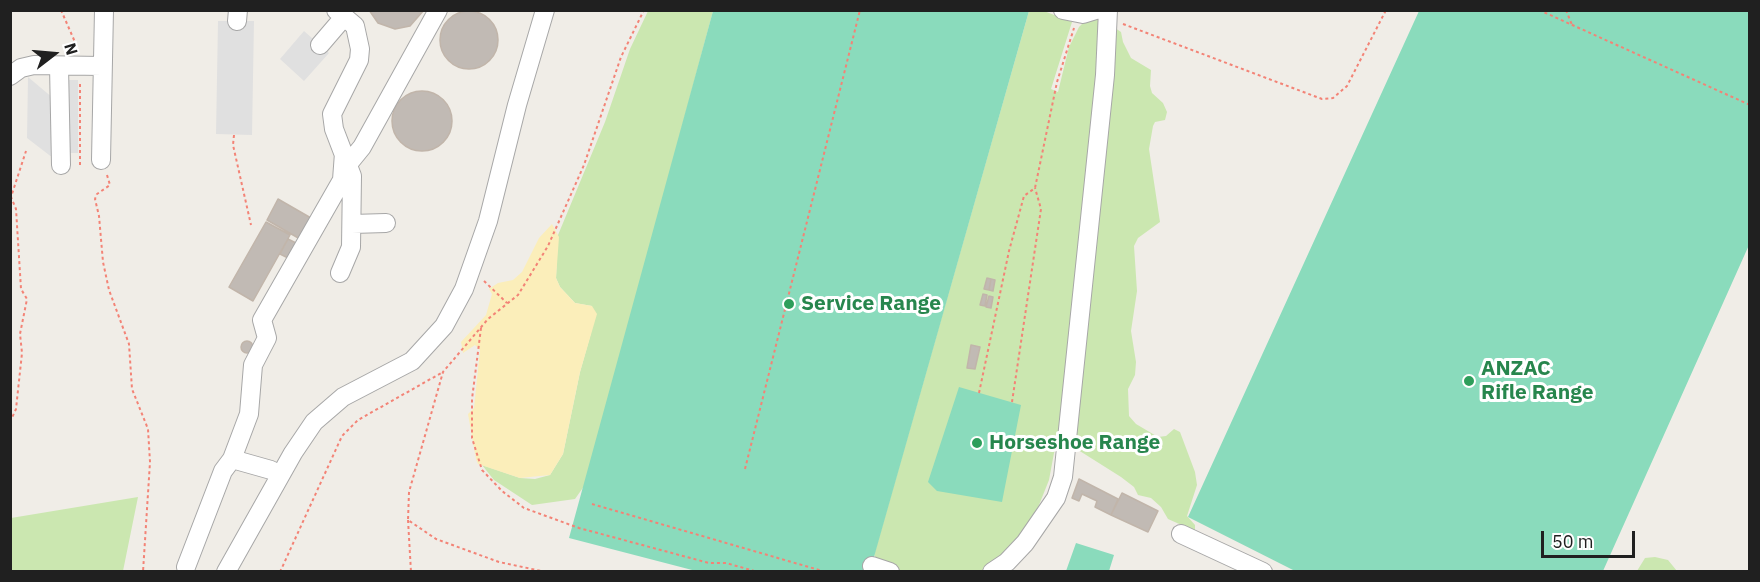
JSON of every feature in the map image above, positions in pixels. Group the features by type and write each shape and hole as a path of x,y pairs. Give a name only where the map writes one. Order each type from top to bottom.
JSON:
{"street":[{"path":"101,160 104,10"},
{"path":"186,567 223,471 232,459 250,409 253,365 267,341 262,320 342,180 347,158 362,147 438,10"},
{"path":"226,572 292,453 314,422 343,397 404,365 426,349 444,326 471,274 488,221 517,105 545,10"},
{"path":"992,572 1007,562 1024,543 1056,498 1063,477 1091,13"},
{"path":"320,45 340,14 355,26 360,49 359,60 332,114 334,129 352,176 352,224 349,254 340,273"},
{"path":"59,66 61,165"},
{"path":"16,72 59,66 102,66"},
{"path":"352,224 386,224"},
{"path":"232,459 271,470"},
{"path":"1180,534 1263,572"},
{"path":"872,566 890,572"}],"path":[{"path":"61,10 80,53 80,165"},
{"path":"280,572 342,436 358,420 443,372 481,328 518,295 551,241 584,165 622,53 644,10"},
{"path":"745,469 860,10"},
{"path":"1012,402 1041,209 1035,188 1057,82 1091,13 1322,99 1333,98 1347,86 1386,10"},
{"path":"1539,10 1749,105"},
{"path":"1566,10 1572,25"},
{"path":"234,135 233,146 251,225"},
{"path":"10,422 16,409 22,353 20,334 27,299 21,289 16,209 11,197 26,151"},
{"path":"101,160 111,184 97,194 95,200 99,216 103,262 109,290 129,344 132,389 148,429 150,462 142,572"},
{"path":"979,393 1024,196 1035,188"},
{"path":"471,274 495,288 507,303"},
{"path":"481,328 472,399 472,438 482,470 502,492 524,508 579,528 709,563 726,563 758,572"},
{"path":"411,572 409,492 443,372"},
{"path":"591,504 826,572"},
{"path":"408,520 447,543 499,562 546,572"}],"green space":[{"path":"648,11 713,11 587,482 575,499 532,505 494,480 482,465 520,478 535,479 550,475 563,454 580,372 591,333 592,306 575,303 560,287 556,278 558,235 605,122 630,49"},
{"name":"Service Range","path":"713,11 1029,11 870,571 696,571 569,538"},
{"path":"1029,11 1044,11 1072,22 1051,89 1058,92 1069,47 1079,27 1097,18 1102,24 1063,433 1054,453 1049,480 1033,520 1017,545 987,569 900,571 883,567 874,555","holes":["971,345 980,347 975,369 967,367"]},
{"name":"ANZAC Rifle Range","path":"1419,11 1749,11 1749,245 1603,571 1295,571 1188,517"},
{"path":"1115,28 1121,32 1131,58 1151,70 1152,93 1163,103 1167,112 1165,120 1155,122 1153,126 1149,149 1160,222 1138,238 1134,246 1137,291 1131,331 1136,362 1135,375 1128,389 1129,416 1136,424 1158,437 1166,436 1174,429 1180,432 1195,472 1197,485 1187,516 1195,525 1195,531 1168,519 1161,507 1151,498 1138,495 1134,487 1121,477 1075,448"},
{"name":"Horseshoe Range","path":"959,387 1021,405 1002,502 937,491 928,482"},
{"path":"138,497 123,571 11,571 11,518"},
{"path":"1076,543 1114,555 1109,571 1066,571"},
{"path":"1655,557 1668,560 1677,571 1637,571 1645,558"}],"sand":[{"path":"552,224 559,237 556,278 560,287 575,303 592,306 597,314 580,372 563,454 550,475 520,478 478,464 468,414 474,408 480,350 475,345 463,353 461,342 486,315 492,294 489,289 498,283 513,280 522,272 539,238"}],"shaded area":[{"path":"218,21 254,21 252,135 216,134"},
{"path":"304,31 329,53 304,81 280,59"},
{"path":"28,77 53,98 53,158 27,138"},
{"path":"67,80 78,80 78,153 67,153"}],"building":[{"path":"369,10 424,10 410,26 395,29 378,23"},
{"path":"469,11 480,13 493,24 498,40 496,51 485,64 469,69 458,67 445,56 440,40 442,29 453,16"},
{"path":"422,91 439,96 447,104 452,121 447,138 439,146 422,151 405,146 397,138 392,121 397,104 405,96"},
{"path":"278,199 311,218 300,239 267,220"},
{"path":"266,222 290,235 253,301 229,287"},
{"path":"288,239 298,244 290,259 280,254"},
{"path":"987,278 991,279 989,290 984,289"},
{"path":"991,279 995,280 993,291 989,290"},
{"path":"983,294 987,295 985,306 980,305"},
{"path":"989,296 993,297 991,308 986,307"},
{"path":"247,341 253,347 247,353 241,347"},
{"path":"971,345 980,347 975,369 967,368"},
{"path":"1079,479 1118,499 1111,515 1095,507 1097,501 1082,494 1079,501 1072,498"},
{"path":"1122,493 1158,511 1148,532 1111,515"}],"place":[{"name":"Service Range","path":"789,304"},
{"name":"ANZAC Rifle Range","path":"1469,381"},
{"name":"Horseshoe Range","path":"977,443"}]}
